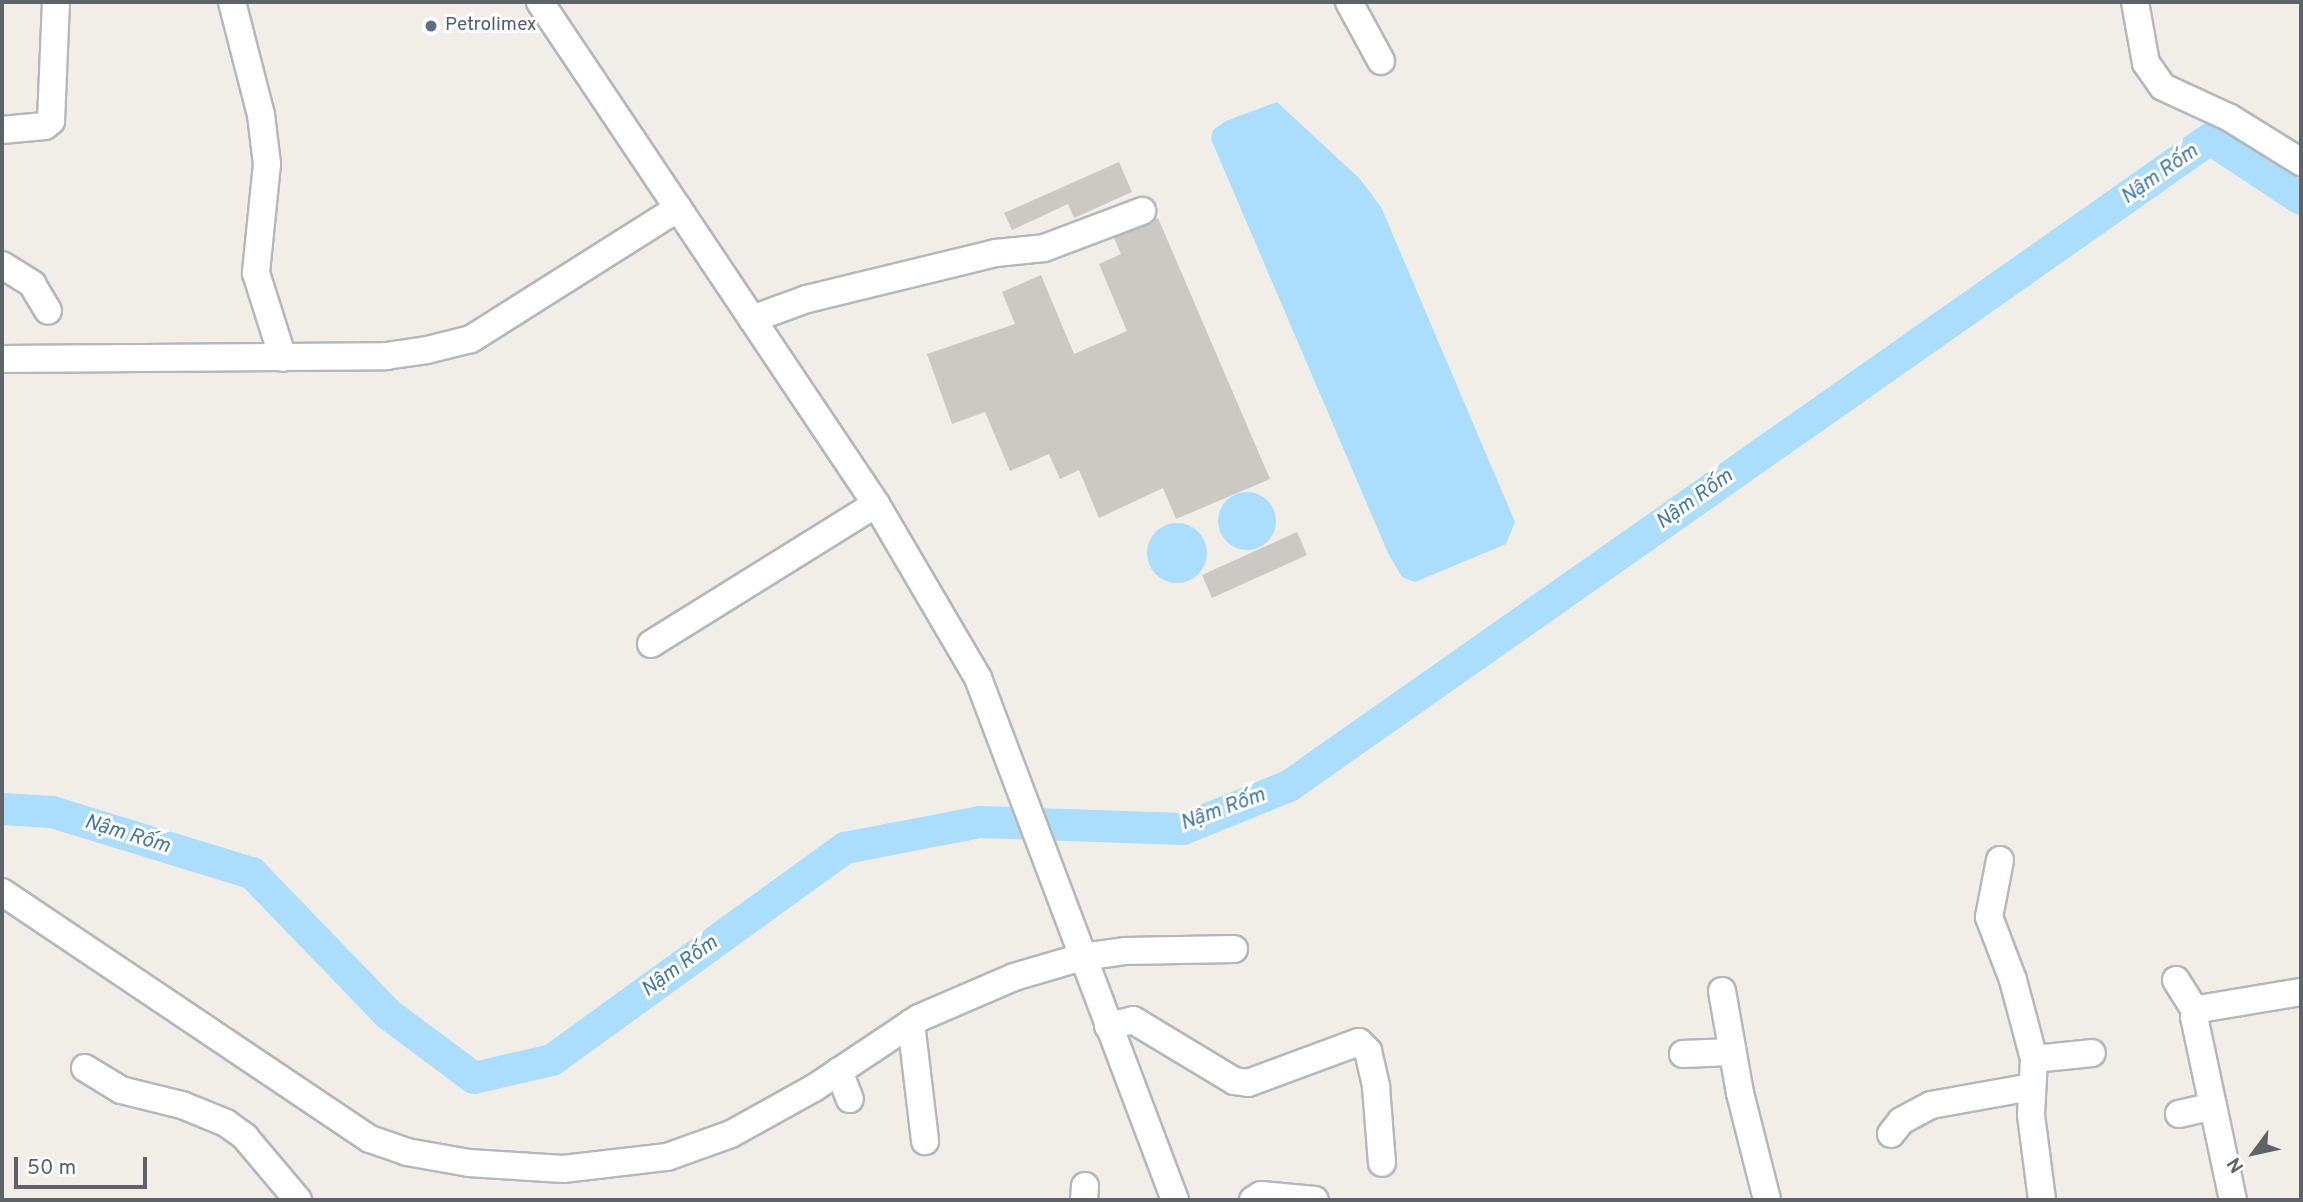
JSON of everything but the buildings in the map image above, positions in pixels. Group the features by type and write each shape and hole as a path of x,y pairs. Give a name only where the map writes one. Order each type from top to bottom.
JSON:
{"street":[{"path":"2,130 45,126 51,121 56,2"},
{"path":"232,2 258,103 267,164 256,273 283,358"},
{"path":"540,2 876,504 951,628 997,722 1079,950 1175,1200"},
{"path":"1349,2 1381,61"},
{"path":"2135,2 2146,63 2163,87 2230,118 2301,162"},
{"path":"2,359 386,356 471,339 678,208"},
{"path":"752,319 807,299 996,253 1044,248 1142,211"},
{"path":"2,265 32,285 48,311"},
{"path":"651,644 876,504"},
{"path":"2000,860 1989,917 2013,980 2034,1059 2031,1087 2042,1200"},
{"path":"2,892 370,1139 407,1152 468,1163 563,1169 667,1157 731,1134 839,1071 911,1023 1079,950 1234,949"},
{"path":"2176,980 2196,1012 2233,1200"},
{"path":"1722,991 1732,1052 1768,1200"},
{"path":"2196,1012 2301,992"},
{"path":"1108,1026 1133,1020 1234,1081 1248,1083 1359,1042 1368,1051 1376,1087 1382,1163"},
{"path":"911,1023 925,1141"},
{"path":"1683,1054 1732,1052"},
{"path":"2034,1059 2092,1053"},
{"path":"85,1068 121,1090 182,1104 226,1122 245,1137 293,1198"},
{"path":"839,1071 850,1099"},
{"path":"1891,1134 1901,1121 1931,1105 2031,1087"},
{"path":"2179,1114 2213,1106"},
{"path":"1253,1200 1261,1195 1315,1200"}],"water":[{"path":"1277,102 1360,179 1381,207 1515,522 1506,544 1415,582 1402,577 1388,553 1211,139 1213,130 1226,121"},
{"path":"1247,492 1263,497 1271,505 1276,521 1271,537 1263,545 1247,550 1231,545 1223,537 1218,521 1223,505 1231,497"},
{"path":"1177,523 1194,528 1202,536 1207,553 1202,570 1194,578 1177,583 1160,578 1152,570 1147,553 1152,536 1160,528"}],"waterway":[{"name":"Nậm Rốm","path":"2,809 52,812 252,873 388,1014 474,1078 552,1060 845,848 980,822 1183,829 1289,786 2210,139 2301,199"}],"place":[{"name":"Petrolimex","path":"431,26"}]}
